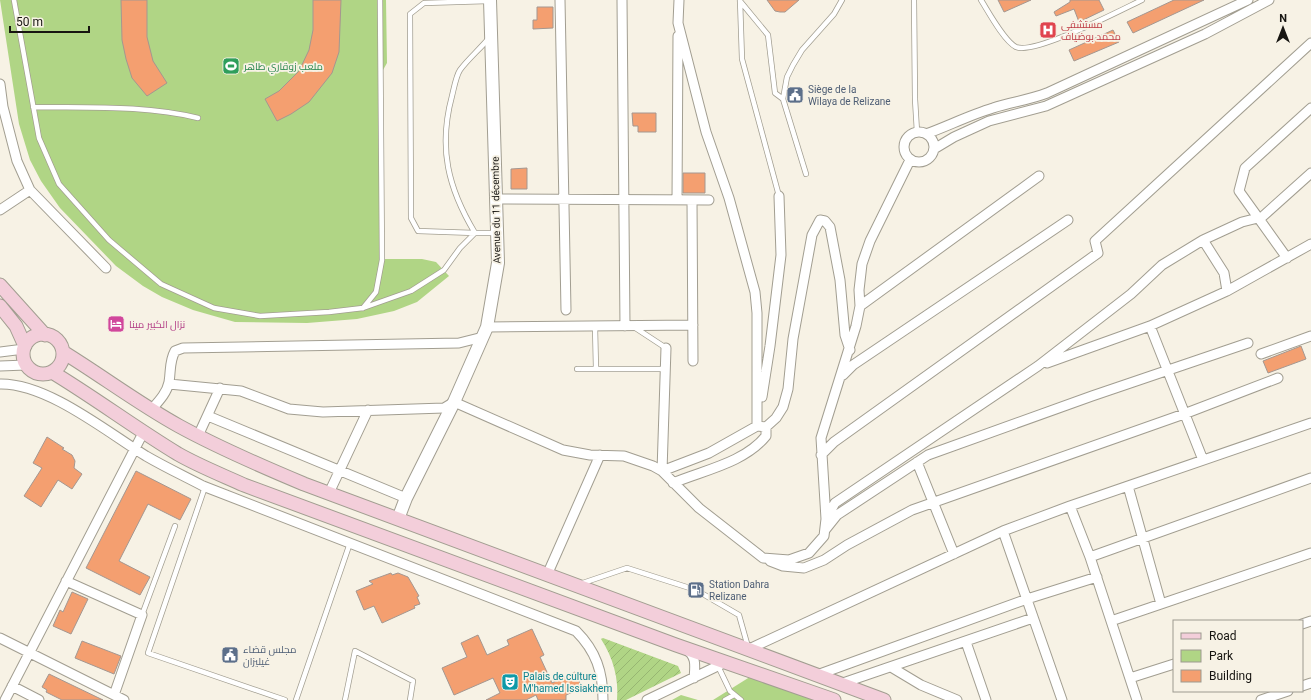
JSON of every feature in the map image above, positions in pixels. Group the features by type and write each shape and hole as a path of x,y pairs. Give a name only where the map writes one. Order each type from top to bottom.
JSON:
{"main road":[{"path":"0,285 45,335 57,340 63,352 151,410 232,454 329,493 884,700"},
{"path":"0,306 16,326 24,347 23,357 26,365 35,373 41,374 52,372 60,364 63,352"},
{"path":"24,347 33,337 45,335"},
{"path":"52,372 180,455 244,485 676,645 722,664 834,700"}],"street":[{"name":"Avenue du 11 décembre","path":"398,519 406,498 454,402 485,332 498,263 490,0"},
{"path":"560,0 566,310"},
{"path":"622,0 624,200 629,326"},
{"path":"677,200 679,0"},
{"path":"1248,0 1047,93 1032,99 1012,102 991,108 922,133 909,136 904,143 904,152 910,160 915,162 925,161 932,154 934,149 954,137 989,121 1046,106 1205,34 1269,0"},
{"path":"673,483 736,459 750,452 766,436 761,427 755,292 730,198 706,132 678,23"},
{"path":"822,455 834,442 1098,253 1095,241 1311,43"},
{"path":"0,84 2,108 17,161 30,190 106,268"},
{"path":"1287,258 1239,191 1245,168 1311,108"},
{"path":"922,133 932,141 934,149"},
{"path":"763,558 789,560 809,553 824,536 826,519 822,438 850,350 860,306 859,290 862,264 870,241 910,160"},
{"path":"826,519 835,503 1038,366 1131,294 1162,265 1203,240 1242,222 1262,217 1311,174"},
{"path":"860,306 1039,176"},
{"path":"0,210 30,190"},
{"path":"761,427 781,255 779,196"},
{"path":"496,199 709,200"},
{"path":"692,200 693,361"},
{"path":"662,471 709,453 761,427 776,418 783,407 786,395 793,339 812,235 816,224 820,220 825,221 830,227 840,280 845,334 850,350"},
{"path":"841,378 853,365 1068,220"},
{"path":"1203,240 1224,272 1227,291"},
{"path":"1038,366 1150,326 1227,291 1311,244"},
{"path":"151,410 161,400 169,384 170,360 175,351 183,348 459,343 485,332 596,326 693,325"},
{"path":"1150,326 1203,460"},
{"path":"1261,354 1311,336"},
{"path":"825,531 837,515 928,455 1167,370 1248,343"},
{"path":"0,352 24,347"},
{"path":"662,471 666,348"},
{"path":"0,366 26,365"},
{"path":"169,384 241,391 289,409 323,412 444,408 454,402 563,450 600,455 624,456 662,471 699,508 763,558 783,566 804,568 824,560 847,545 912,510 1184,414 1278,378"},
{"path":"0,384 16,384 32,390 84,416 134,448 205,487 576,631 586,640 598,660 601,671 603,700"},
{"path":"198,436 220,388"},
{"path":"329,493 368,410"},
{"path":"208,416 406,498"},
{"path":"749,649 1003,531 1070,506 1311,423"},
{"path":"5,700 143,432"},
{"path":"547,574 600,455"},
{"path":"917,462 954,554"},
{"path":"1090,557 1311,478"},
{"path":"1128,486 1144,538 1161,604"},
{"path":"1070,506 1090,557 1137,700"},
{"path":"1003,531 1062,700"},
{"path":"1112,621 1311,553"},
{"path":"817,675 1027,599 1097,578"},
{"path":"66,581 142,615 114,695"},
{"path":"840,684 1033,618"},
{"path":"0,638 124,700"},
{"path":"966,642 986,700"},
{"path":"676,645 689,651 696,664 694,678"},
{"path":"647,700 722,664"},
{"path":"1130,678 1173,664"},
{"path":"891,667 921,685 957,700"},
{"path":"12,686 39,700"},
{"path":"1261,700 1276,698 1286,692"}],"lane":[{"path":"14,0 39,138 59,184 109,240 161,284 214,308 260,316 329,312 363,308 411,291 444,270 460,248 475,233"},
{"path":"363,308 376,292 382,260 380,0"},
{"path":"490,0 424,3 410,14 412,218 418,231 497,233"},
{"path":"806,174 783,99 787,77 802,50 834,14 842,0"},
{"path":"914,0 915,99 922,133"},
{"path":"981,0 995,24 1016,46 1025,48 1035,47 1070,33 1142,0"},
{"path":"740,1 768,36 775,93 783,99"},
{"path":"740,1 742,59 779,196"},
{"path":"475,233 454,193 445,159 447,114 459,71 491,36"},
{"path":"33,107 143,109 173,112 198,118"},
{"path":"596,326 596,369"},
{"path":"629,326 666,348"},
{"path":"576,370 665,369"},
{"path":"205,487 148,653 285,700"},
{"path":"142,615 175,526"},
{"path":"296,700 350,542"},
{"path":"576,585 627,568 696,590 739,615 749,649"},
{"path":"345,700 355,651 413,681 410,700"},
{"path":"722,664 730,691 741,700"},
{"path":"725,700 734,695"}],"green space":[{"path":"0,0 386,0 387,63 379,77 380,259 422,259 436,262 449,276 417,302 394,311 357,319 307,323 235,322 193,310 162,297 143,286 116,266 60,208 41,181 30,160 19,124"},
{"path":"603,638 678,666 681,673 626,700 617,700 616,676 609,653 601,639"},
{"path":"753,675 821,700 713,700"},
{"path":"681,695 698,700 672,700"}],"building":[{"path":"121,0 147,0 147,37 153,61 167,83 147,96 132,78 126,59 122,40"},
{"path":"313,0 341,0 339,52 332,73 309,102 277,121 265,99 279,91 299,71 309,50 313,30"},
{"path":"767,0 799,0 785,12 780,12 775,11"},
{"path":"998,0 1031,0 1004,12"},
{"path":"1070,0 1099,0 1104,10 1079,22 1074,9 1056,16 1054,12 1070,2"},
{"path":"1174,0 1204,0 1133,33 1127,22"},
{"path":"537,7 553,7 553,28 533,29 533,20 537,20"},
{"path":"1113,30 1119,42 1074,61 1069,50"},
{"path":"632,113 656,113 656,132 638,132 638,126 633,126"},
{"path":"527,168 527,189 511,189 511,169"},
{"path":"683,173 705,173 705,193 683,193"},
{"path":"1301,346 1306,359 1268,373 1263,361"},
{"path":"47,437 72,455 75,461 74,468 82,474 72,489 58,480 41,507 24,496 42,468 33,463"},
{"path":"136,471 191,499 180,520 148,504 119,561 150,577 140,595 86,568"},
{"path":"391,573 392,575 398,573 408,577 419,596 417,597 420,604 414,606 415,608 382,623 374,606 364,610 356,591 373,584 369,581"},
{"path":"72,592 88,599 71,634 53,626 60,610 63,612"},
{"path":"532,629 544,655 540,657 552,683 575,672 582,688 566,695 566,700 538,700 536,695 526,700 486,700 500,693 493,678 454,695 442,668 467,657 461,643 478,635 487,655 509,645 507,640"},
{"path":"82,641 121,656 114,674 75,658"},
{"path":"49,674 103,700 62,700 46,692 47,690 42,687"}],"place":[{"name":"مستشفى محمد بوضياف","path":"1048,30"},
{"name":"ملعب زوقاري طاهر","path":"231,66"},
{"name":"Siège de la Wilaya de Relizane","path":"795,95"},
{"name":"نزال الكبير مينا","path":"116,324"},
{"name":"Station Dahra Relizane","path":"696,590"},
{"name":"مجلس قضاء غيليزان","path":"230,655"},
{"name":"Palais de culture M'hamed Issiakhem","path":"510,682"}]}
